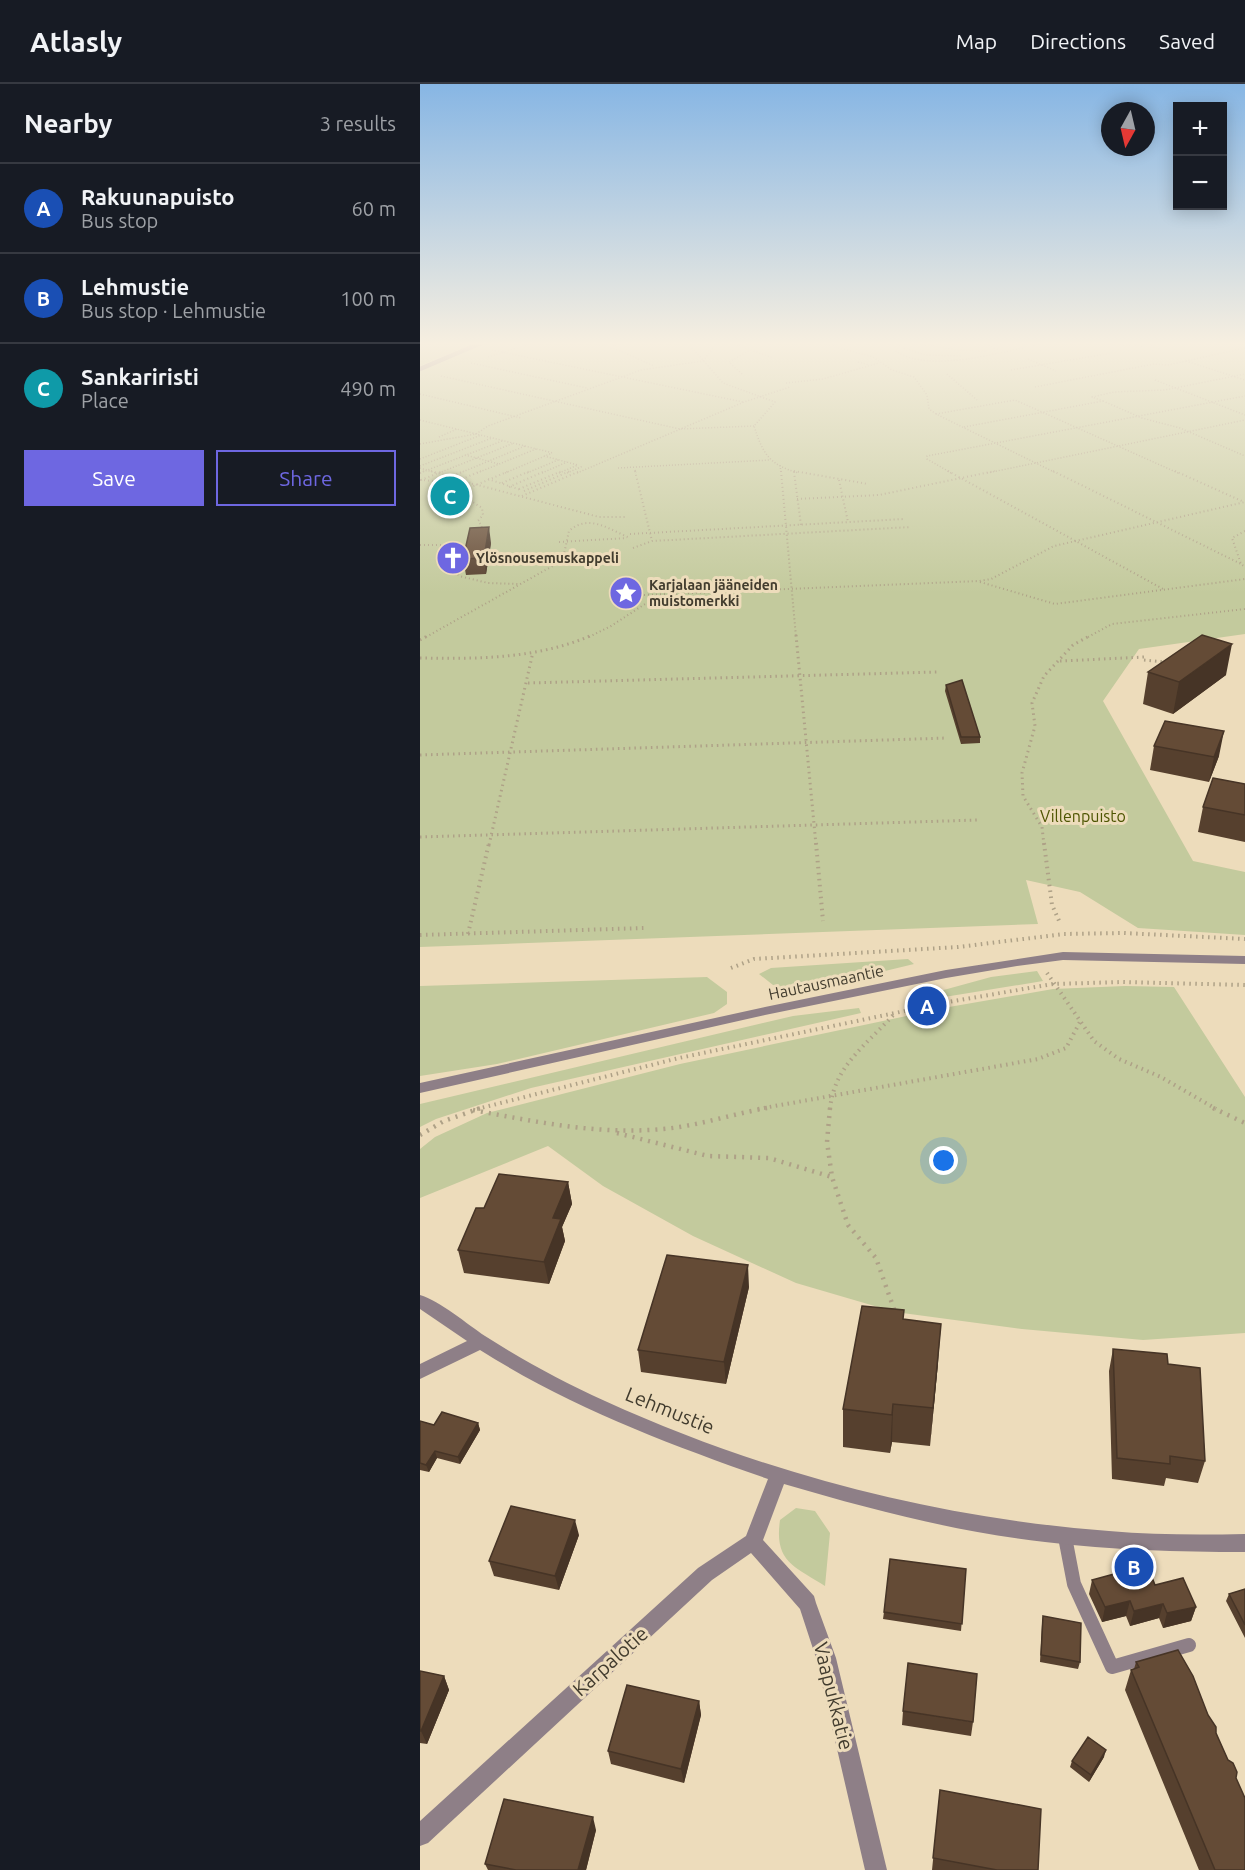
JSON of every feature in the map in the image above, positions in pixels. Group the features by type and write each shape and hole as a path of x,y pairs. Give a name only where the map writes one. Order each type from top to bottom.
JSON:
{"street":[{"name":"Hautausmaantie","path":"420,1088 788,1006 1017,963 1087,956 1245,960"},
{"name":"Lehmustie","path":"420,1301 536,1375 671,1437 778,1476 917,1514 980,1526 1065,1537 1189,1545 1245,1543"},
{"path":"420,1372 481,1342"},
{"path":"753,1542 778,1476"},
{"name":"Karpalotie","path":"420,1835 705,1574 753,1542"},
{"name":"Vaapukkatie","path":"753,1542 807,1603 826,1658 876,1870"}],"lane":[{"path":"1065,1537 1074,1584 1112,1667 1189,1645"}],"path":[{"path":"446,426 553,453 474,484 453,495 465,497 482,508 483,515 478,521 482,528 480,536"},
{"path":"420,444 476,434 492,426"},
{"path":"668,426 680,429 745,426"},
{"path":"522,496 686,426"},
{"path":"754,426 762,450 771,460 780,465 794,472 868,484"},
{"path":"960,426 1245,567"},
{"path":"963,428 972,426"},
{"path":"1072,426 1245,502"},
{"path":"1084,426 927,456 927,459 1163,589"},
{"path":"1170,426 1245,456"},
{"path":"797,499 879,495 1215,426"},
{"path":"428,442 457,429"},
{"path":"420,459 482,435"},
{"path":"420,467 493,438"},
{"path":"420,473 503,440"},
{"path":"420,480 515,443"},
{"path":"437,482 526,446"},
{"path":"462,479 537,449"},
{"path":"443,450 499,464"},
{"path":"544,456 590,468"},
{"path":"502,483 558,460"},
{"path":"618,468 771,460"},
{"path":"509,487 567,462"},
{"path":"519,489 578,465"},
{"path":"780,465 823,921"},
{"path":"524,491 584,466"},
{"path":"420,467 474,484 599,517 627,517"},
{"path":"635,470 652,541"},
{"path":"794,472 801,525"},
{"path":"487,479 531,493"},
{"path":"420,480 474,484"},
{"path":"839,480 848,522"},
{"path":"644,595 980,581 991,579 1054,546 1245,502"},
{"path":"630,534 904,519"},
{"path":"420,640 558,563 564,556 566,542 570,529 588,524 604,525 618,535 630,538 566,542 559,542"},
{"path":"633,548 652,541 911,527"},
{"path":"1241,564 1232,538 1245,531"},
{"path":"420,540 425,543"},
{"path":"420,545 425,543 464,544"},
{"path":"456,571 459,576 488,582 521,584"},
{"path":"980,581 1054,604 1245,579"},
{"path":"420,658 483,658 534,652 606,628 645,604"},
{"path":"1060,923 1052,905 1042,827 1023,796 1022,772 1035,726 1032,703 1044,676 1072,645 1112,624 1245,609"},
{"path":"468,934 534,652"},
{"path":"1059,662 1144,658 1174,663"},
{"path":"528,683 937,672"},
{"path":"420,755 946,738"},
{"path":"420,837 812,823 978,820"},
{"path":"420,935 645,928"},
{"path":"731,968 754,959 958,947 1064,934 1124,933 1245,939"},
{"path":"420,1135 444,1121 473,1110 679,1058 896,1013 1053,984 1142,982 1245,985"},
{"path":"1053,984 1094,1041 1119,1059 1161,1077 1193,1098 1245,1124"},
{"path":"895,1312 876,1258 848,1225 832,1177 827,1142 831,1096 847,1061 896,1013"},
{"path":"473,1110 576,1129 611,1132 666,1129 831,1096 884,1089 1038,1059 1066,1048 1080,1022"},
{"path":"611,1132 708,1156 769,1158 832,1177"}],"green space":[{"name":"Villenpuisto","path":"420,426 1245,426 1245,634 1139,649 1103,701 1193,861 1245,872 1245,935 1138,928 1080,892 1026,880 1038,924 420,947"},
{"path":"908,959 914,964 794,993 773,985 759,974 771,968"},
{"path":"1037,971 1043,981 932,999 929,994 991,977"},
{"path":"707,977 727,992 727,1004 714,1013 497,1064 420,1076 420,986"},
{"path":"1125,986 1174,987 1245,1097 1245,1333 1143,1340 1022,1329 895,1312 796,1283 693,1236 603,1186 548,1146 420,1198 420,1149 435,1137 487,1113 680,1064 949,1007 1053,989"},
{"path":"859,1008 861,1013 531,1088 436,1119 420,1127 420,1104 793,1016"},
{"path":"796,1508 815,1511 830,1533 825,1586 796,1567 783,1554 779,1534 780,1520"}],"building":[{"path":"489,527 484,558 463,559 470,528"},
{"path":"1202,635 1232,644 1179,682 1148,672"},
{"path":"962,680 980,737 961,737 946,685"},
{"path":"1165,721 1224,731 1214,757 1154,746"},
{"path":"1213,778 1245,784 1245,815 1203,807"},
{"path":"499,1174 568,1182 553,1218 561,1219 544,1262 458,1250 476,1208 484,1208"},
{"path":"667,1255 748,1265 724,1362 638,1350"},
{"path":"862,1306 904,1310 903,1319 941,1324 933,1408 893,1404 892,1415 843,1409"},
{"path":"1113,1349 1167,1354 1168,1364 1200,1368 1205,1461 1170,1456 1170,1464 1117,1458"},
{"path":"442,1412 478,1423 458,1457 435,1451 426,1465 420,1463 420,1421 434,1425"},
{"path":"511,1506 575,1520 555,1576 489,1561"},
{"path":"890,1559 966,1569 962,1624 884,1612"},
{"path":"1118,1573 1122,1582 1151,1575 1155,1585 1183,1578 1196,1607 1167,1613 1163,1604 1134,1611 1130,1601 1105,1607 1092,1580"},
{"path":"1245,1589 1245,1625 1229,1594"},
{"path":"1043,1616 1081,1623 1080,1662 1041,1655"},
{"path":"1178,1650 1193,1676 1228,1760 1233,1763 1237,1772 1236,1778 1245,1798 1245,1870 1215,1870 1131,1670 1139,1667 1136,1662"},
{"path":"908,1663 977,1674 973,1722 903,1711"},
{"path":"420,1671 444,1676 421,1731 420,1731"},
{"path":"627,1685 699,1701 681,1769 608,1751"},
{"path":"1088,1737 1106,1750 1091,1775 1072,1761"},
{"path":"940,1790 1041,1809 1038,1870 997,1870 933,1858"},
{"path":"504,1799 593,1817 578,1870 516,1870 485,1864"}],"place":[{"name":"Sankariristi","path":"450,496"},
{"name":"Ylösnousemuskappeli","path":"453,558"},
{"name":"Karjalaan jääneiden muistomerkki","path":"626,593"},
{"name":"Rakuunapuisto","path":"927,1006"},
{"name":"Lehmustie","path":"1134,1567"}]}
